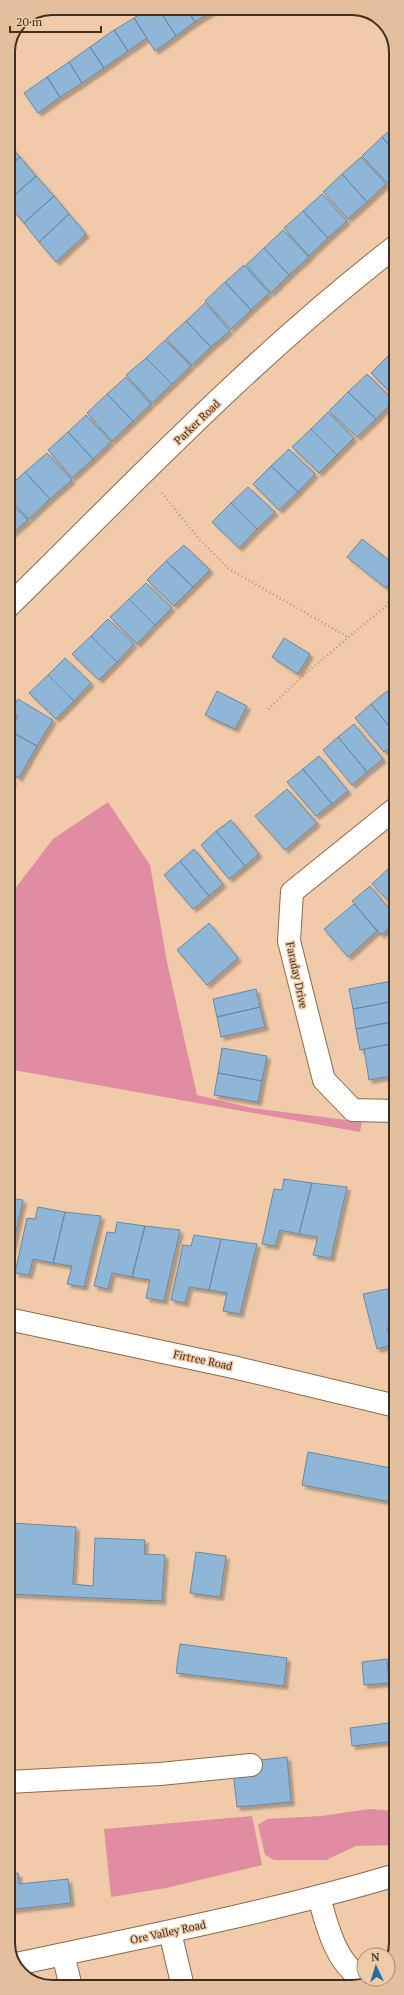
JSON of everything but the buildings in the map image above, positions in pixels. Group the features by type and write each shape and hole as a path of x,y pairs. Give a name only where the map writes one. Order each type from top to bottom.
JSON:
{"street":[{"name":"Parker Road","path":"15,600 145,472 270,353 351,280 389,251"},
{"name":"Faraday Drive","path":"389,814 292,892 289,942 324,1080 353,1110 389,1110"},
{"name":"Firtree Road","path":"15,1320 234,1367 389,1404"},
{"path":"15,1782 160,1774 250,1765"},
{"name":"Ore Valley Road","path":"22,1963 170,1932 319,1897 389,1877"},
{"path":"319,1897 326,1925 337,1950 356,1974"},
{"path":"170,1932 181,1980"},
{"path":"63,1954 69,1980"}],"path":[{"path":"145,472 199,539 230,569 348,636"},
{"path":"268,709 348,636 389,602"}],"shaded area":[{"path":"108,802 150,865 167,962 197,1095 252,1108 362,1122 360,1132 15,1070 15,889 53,839"},
{"path":"369,1809 389,1810 389,1845 356,1846 326,1860 274,1860 265,1855 258,1825 267,1819 321,1816"},
{"path":"252,1816 262,1865 166,1888 111,1897 104,1829"}]}
